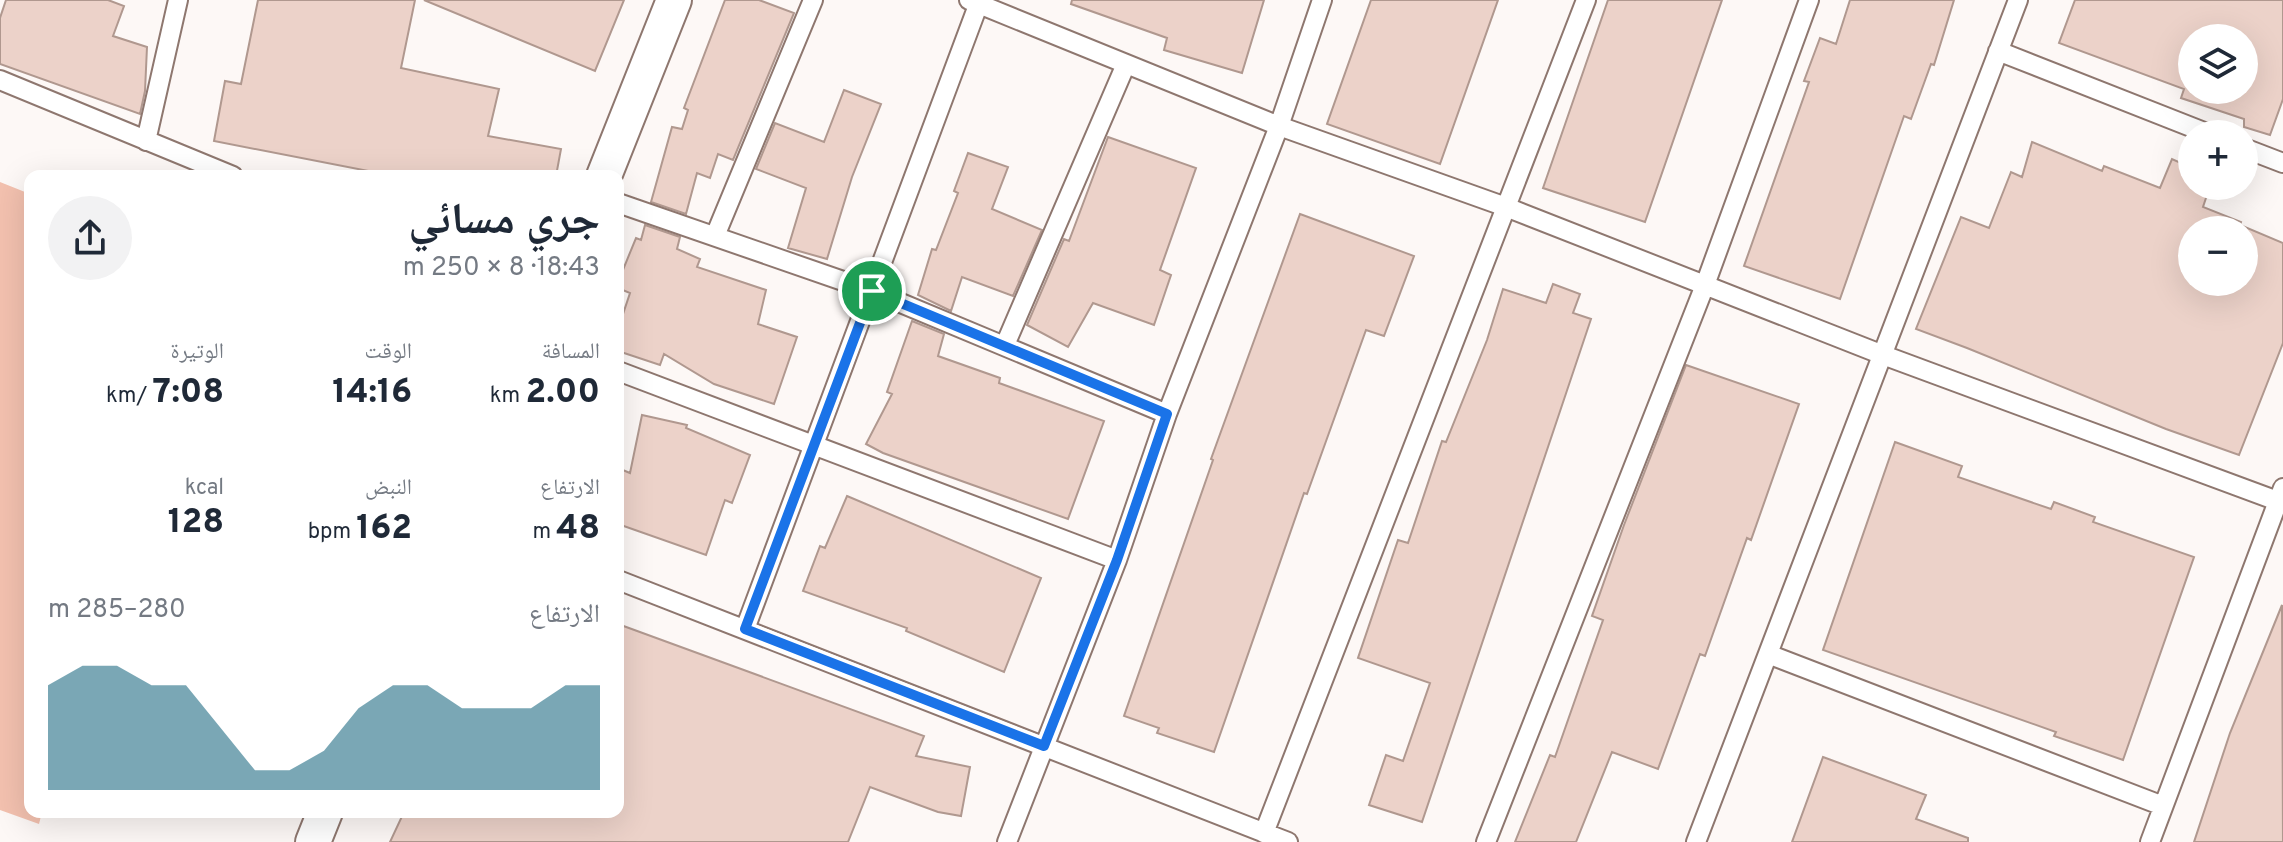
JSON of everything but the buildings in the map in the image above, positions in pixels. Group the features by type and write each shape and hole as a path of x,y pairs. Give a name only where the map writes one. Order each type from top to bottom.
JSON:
{"street":[{"path":"606,170 674,0"},
{"path":"313,842 323,818"}],"lane":[{"path":"146,141 178,0"},
{"path":"715,236 813,0"},
{"path":"1007,842 1117,560 1167,414 1279,126 1322,0"},
{"path":"1264,833 1586,0"},
{"path":"1486,842 1705,285 1809,0"},
{"path":"1696,842 2018,0"},
{"path":"745,629 872,291 976,1 1279,126 1506,207 1883,355 2281,498 2150,842"},
{"path":"1998,51 2178,122"},
{"path":"1005,345 1126,64"},
{"path":"0,80 218,170"},
{"path":"2258,153 2283,163"},
{"path":"624,205 872,291 1167,414"},
{"path":"624,373 1117,560"},
{"path":"624,582 1288,842"},
{"path":"1768,654 2163,806"}],"shaded area":[{"path":"0,182 24,192 24,818 40,818 39,824 0,810"}],"route":[{"path":"872,291 1167,414 1117,560 1044,746 745,629 872,291"}]}
